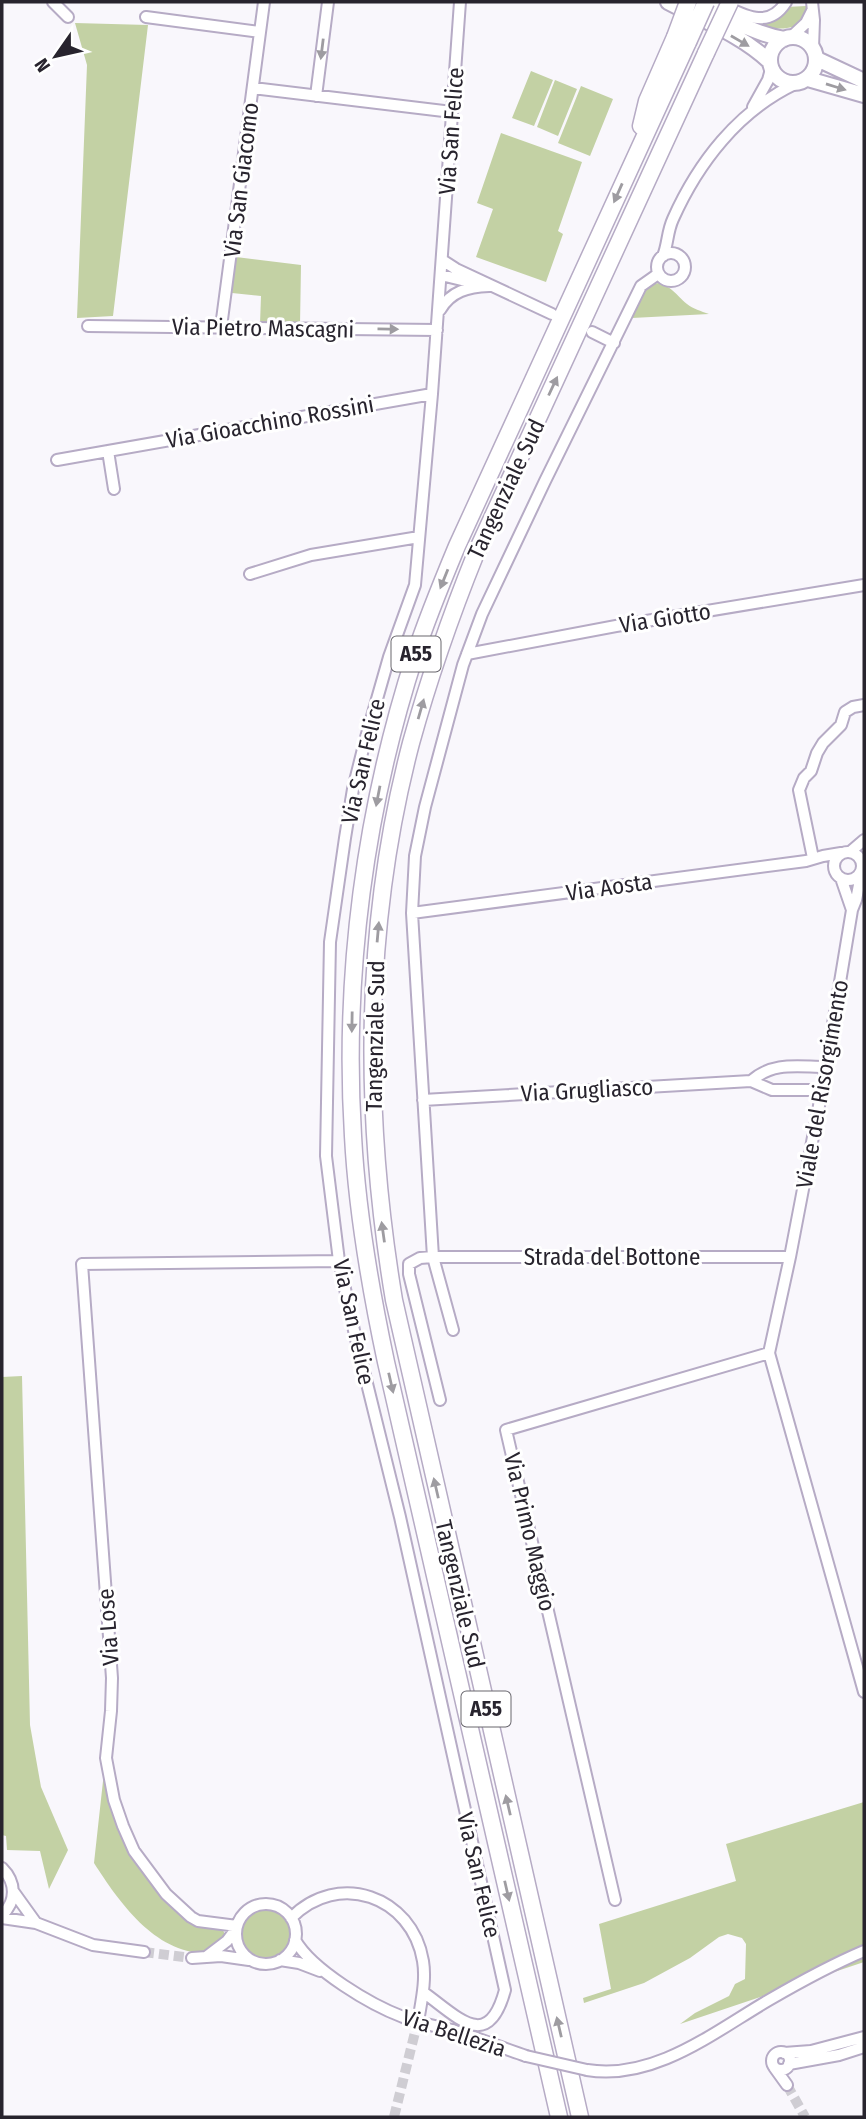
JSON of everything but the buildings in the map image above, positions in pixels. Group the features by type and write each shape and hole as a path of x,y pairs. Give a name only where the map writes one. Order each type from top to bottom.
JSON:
{"highway":[{"path":"682,39 688,2"},
{"name":"Tangenziale Sud","path":"559,2117 376,1316 356,1175 351,1095 352,1011 359,915 373,822 391,741 415,655 457,546 634,158 682,39 706,2"},
{"name":"Tangenziale Sud","path":"580,2117 394,1300 383,1231 374,1141 371,1049 374,980 393,826 411,746 446,629 476,553 730,2"}],"main road":[{"path":"668,2 761,54 780,80 801,81 864,95"},
{"path":"695,2 768,36 805,40 815,53 864,81"},
{"path":"770,65 773,48 788,38"},
{"path":"801,81 816,66 815,53"}],"street":[{"path":"53,2 68,17"},
{"name":"Via San Giacomo","path":"222,327 264,2"},
{"path":"316,96 328,2"},
{"name":"Via San Felice","path":"423,1992 458,2017 482,2027 489,2024 500,2009 505,1990 400,1517 355,1335 340,1261 326,1156 330,942 345,838 354,789 389,657 415,585 437,330 460,2"},
{"path":"716,2 750,18 758,18 774,15 786,2"},
{"path":"788,38 806,23 812,7"},
{"path":"812,7 815,53"},
{"path":"146,17 260,32"},
{"path":"670,227 675,250 684,269 677,280 666,281 658,274 657,263 663,256 670,227 705,160 750,111 765,87 770,65"},
{"path":"750,111 801,81"},
{"path":"253,88 452,112"},
{"path":"663,256 672,254 680,258"},
{"path":"442,260 552,314"},
{"path":"453,1330 433,1257 412,913 415,856 425,807 467,654 482,614 641,286 658,274"},
{"path":"441,275 491,286"},
{"path":"438,312 446,300 460,291 491,286"},
{"name":"Via Pietro Mascagni","path":"88,327 437,330"},
{"path":"592,332 614,343"},
{"name":"Via Gioacchino Rossini","path":"57,460 432,394"},
{"path":"108,451 114,489"},
{"path":"250,574 311,555 419,537"},
{"name":"Via Giotto","path":"467,654 864,585"},
{"path":"810,860 799,790 804,778 811,771 817,753 841,725 845,712 853,706 864,705"},
{"path":"846,852 858,855 863,863 853,879 837,874 834,862 846,852 864,840"},
{"name":"Via Aosta","path":"412,913 810,860 846,852"},
{"name":"Via Aosta","path":"810,860 826,865 837,874"},
{"name":"Viale del Risorgimento","path":"790,1258 852,910 863,863"},
{"name":"Viale del Risorgimento","path":"837,874 852,910"},
{"name":"Via Grugliasco","path":"751,1080 772,1067 826,1067"},
{"name":"Via Grugliasco","path":"423,1100 751,1080 772,1090 822,1090"},
{"path":"433,1257 416,1259 408,1268 440,1399"},
{"name":"Strada del Bottone","path":"433,1257 790,1258"},
{"path":"790,1258 769,1353 864,1692"},
{"name":"Via Lose","path":"237,1927 198,1921 178,1907 166,1894 134,1851 112,1790 106,1758 112,1678 82,1264 340,1261"},
{"name":"Via Primo Maggio","path":"615,1899 506,1430 769,1353"},
{"path":"2,1868 12,1882 13,1891 9,1907 2,1916 36,1923 93,1945 144,1952"},
{"path":"13,1891 36,1923"},
{"path":"291,1918 324,1895 353,1892 376,1899 396,1912 411,1929 423,1959 423,1992 419,2015"},
{"path":"206,1956 227,1941 241,1917 257,1905 275,1906 291,1918 295,1940 288,1954 280,1960"},
{"path":"237,1927 237,1944 250,1960"},
{"name":"Via Bellezia","path":"295,1940 306,1955 329,1974 375,2005 405,2018 526,2056 603,2073 625,2071 656,2063 821,1970 864,1951"},
{"name":"Via Bellezia","path":"192,1958 234,1956 260,1964 272,1964 280,1960 299,1963 329,1974"},
{"path":"784,2053 789,2057 787,2085 771,2062 773,2056 778,2053 811,2051 864,2037"},
{"path":"789,2065 864,2047"}],"green space":[{"path":"806,6 807,12 799,25 776,29 753,23 786,7"},
{"path":"75,23 148,25 113,316 77,318 87,65"},
{"path":"531,71 553,80 534,126 512,118"},
{"path":"555,80 577,89 558,136 537,127"},
{"path":"581,86 613,99 590,156 558,143"},
{"path":"501,133 582,162 558,231 563,234 546,282 476,257 493,209 477,203"},
{"path":"236,257 301,265 300,325 260,324 261,296 232,293"},
{"path":"658,283 671,289 689,306 709,314 632,318 644,292"},
{"path":"22,1376 30,1725 41,1787 68,1850 49,1889 40,1851 7,1850 6,1836 2,1835 2,1377"},
{"path":"104,1772 111,1800 163,1896 220,1927 224,1932 224,1937 208,1953 189,1951 156,1936 127,1909 94,1863"},
{"path":"864,1802 864,1962 680,2024 695,2013 729,1996 735,1984 745,1979 746,1944 742,1938 728,1934 644,1983 584,2003 583,1998 611,1989 599,1924 736,1881 726,1844"},
{"path":"266,1904 283,1909 291,1917 296,1934 291,1951 283,1959 266,1964 249,1959 241,1951 236,1934 241,1917 249,1909"}],"tunnel":[{"path":"144,1952 192,1958"},
{"path":"394,2117 419,2016"},
{"path":"787,2085 805,2117"}]}
